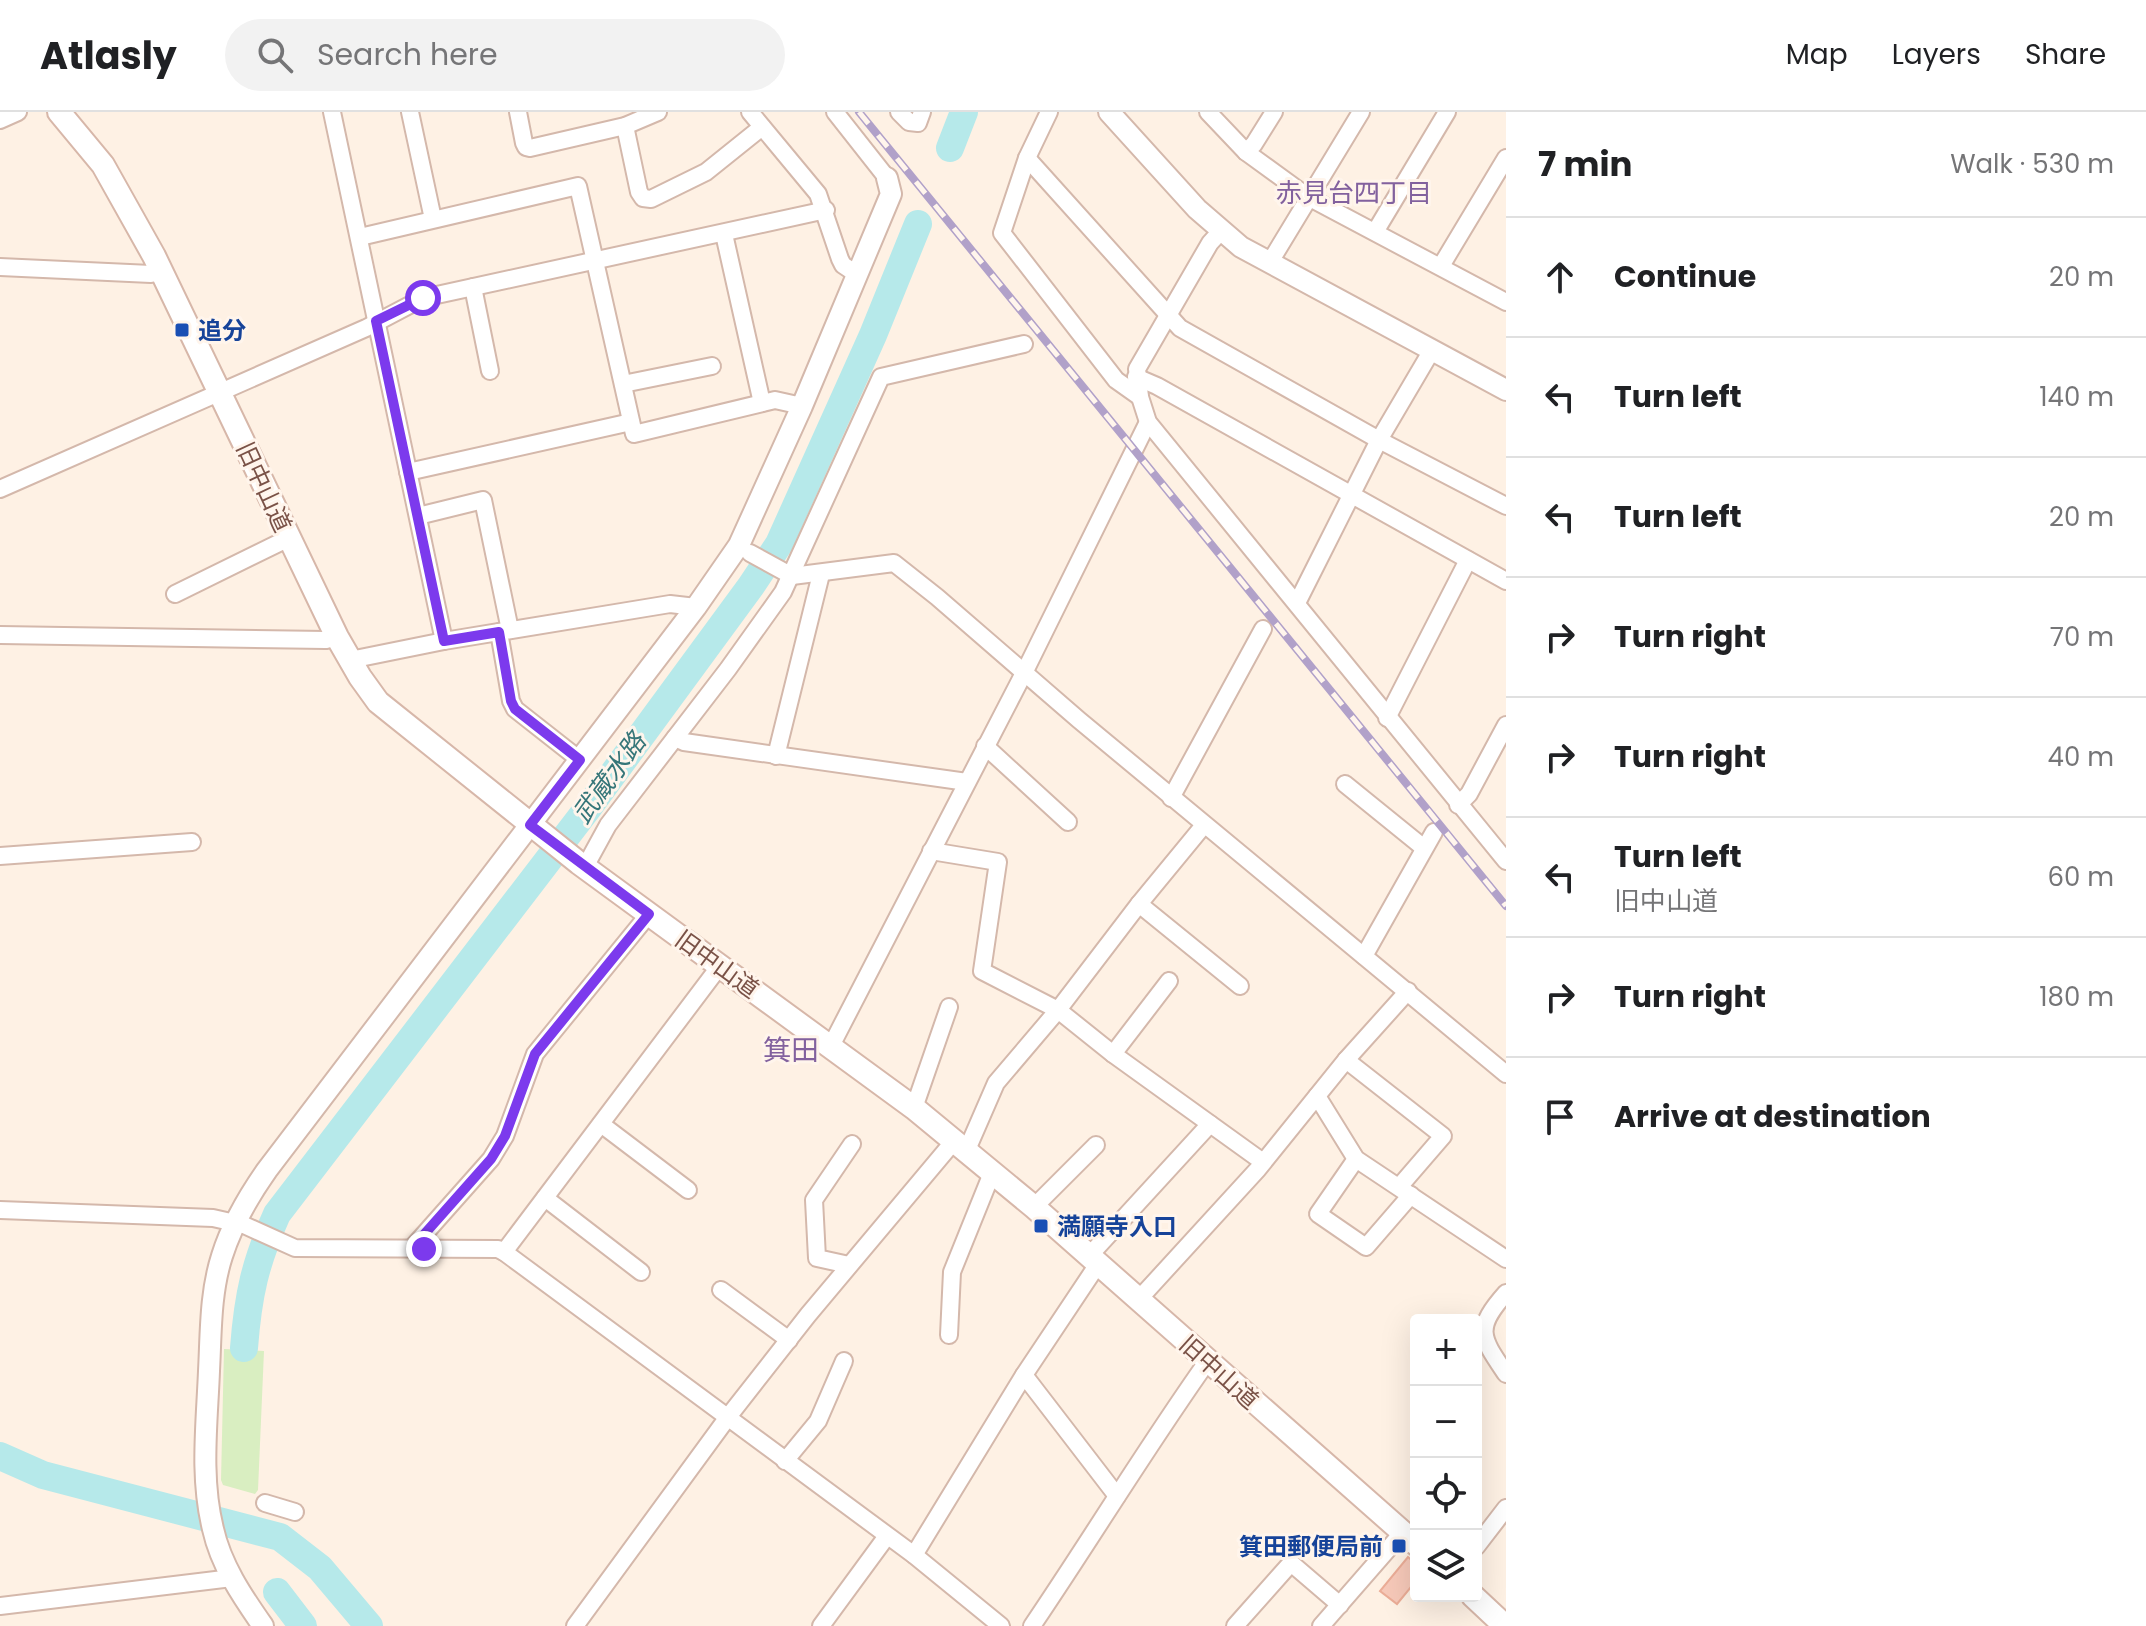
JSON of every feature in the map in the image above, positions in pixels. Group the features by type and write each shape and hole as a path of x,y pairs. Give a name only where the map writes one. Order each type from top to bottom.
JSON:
{"main road":[{"name":"旧中山道","path":"59,112 103,165 124,200 162,272 337,637 378,702 533,828 914,1108 1034,1207 1409,1538"},
{"path":"1479,1602 1505,1626"}],"street":[{"path":"0,120 18,112"},
{"path":"332,112 444,641"},
{"path":"410,112 433,219"},
{"path":"518,112 524,143 530,148 625,126 658,112"},
{"path":"750,112 818,194 826,210 840,259 843,265 858,275"},
{"path":"263,1626 232,1578 213,1530 207,1498 205,1458 213,1297 218,1268 267,1170 533,828 580,760 696,607 745,549 891,194 887,178 835,112"},
{"path":"899,112 909,122 918,123 922,112"},
{"path":"1049,112 1027,158 1002,233 1116,380 1140,397"},
{"path":"1109,112 1197,209 1241,247 1506,390"},
{"path":"1208,112 1246,152 1308,197 1506,302"},
{"path":"1246,152 1274,112"},
{"path":"1270,262 1361,112"},
{"path":"1375,232 1447,112"},
{"path":"625,126 639,192 643,198 651,199 706,172 762,127"},
{"path":"1027,158 1180,328 1379,440 1506,506"},
{"path":"1441,266 1506,158"},
{"path":"360,237 578,186 634,434 775,400 802,406"},
{"path":"0,489 352,334 423,298 826,210"},
{"path":"1221,231 1210,243 1137,369 1140,397 1148,422 1506,861"},
{"path":"724,234 762,403"},
{"path":"0,267 162,272"},
{"path":"473,287 490,371"},
{"path":"580,863 769,614 881,377 1024,344"},
{"path":"1297,603 1379,440 1432,350"},
{"path":"623,384 712,366"},
{"path":"1136,377 1506,581"},
{"path":"408,472 631,422"},
{"path":"831,1046 1025,671 1148,422"},
{"path":"418,516 483,500 505,631 511,701 515,709 580,760"},
{"path":"175,594 289,538"},
{"path":"745,549 787,573 821,574 894,563 1171,798 1506,1074"},
{"path":"1387,718 1468,560"},
{"path":"776,756 821,574"},
{"path":"350,660 444,641 670,604 696,607"},
{"path":"1171,798 1263,629"},
{"path":"0,635 326,640 337,637"},
{"path":"1458,805 1469,794 1506,725"},
{"path":"675,738 776,756 967,782"},
{"path":"985,746 1068,822"},
{"path":"1345,784 1424,848"},
{"path":"575,1626 728,1417 849,1265 960,1146 996,1083 1058,1010 1204,825"},
{"path":"1364,956 1434,832"},
{"path":"0,856 192,842"},
{"path":"931,851 998,862 982,971 1058,1010 1113,1054 1263,1162"},
{"path":"1139,904 1240,986"},
{"path":"412,1248 491,1159 505,1136 535,1054 649,914"},
{"path":"504,1252 719,967"},
{"path":"1113,1054 1169,981"},
{"path":"1139,1299 1263,1162 1346,1060 1408,991"},
{"path":"914,1108 949,1007"},
{"path":"1346,1060 1443,1136 1366,1247 1318,1214 1356,1159"},
{"path":"1317,1096 1356,1159 1506,1259"},
{"path":"601,1124 688,1190"},
{"path":"914,1555 1094,1260 1210,1124"},
{"path":"849,1265 817,1258 814,1200 852,1144"},
{"path":"1034,1207 1096,1145"},
{"path":"949,1335 952,1272 992,1173"},
{"path":"545,1198 641,1272"},
{"path":"0,1210 200,1217 241,1224 295,1248 498,1249 914,1555 1001,1626"},
{"path":"721,1290 789,1340"},
{"path":"1506,1293 1489,1313 1485,1344 1506,1374"},
{"path":"785,1461 818,1421 844,1361"},
{"path":"1032,1626 1207,1362"},
{"path":"1024,1375 1117,1496"},
{"path":"265,1503 295,1512"},
{"path":"1482,1539 1506,1508"},
{"path":"821,1626 887,1536"},
{"path":"1321,1626 1409,1538"},
{"path":"1235,1626 1291,1563 1340,1605"},
{"path":"0,1606 232,1578"}],"green space":[{"path":"224,1349 264,1351 258,1490 255,1494 223,1485 221,1480"}],"building":[{"path":"1408,1557 1410,1559 1410,1588 1397,1604 1380,1591"}],"waterway":[{"name":"武蔵水路","path":"950,148 964,112"},
{"name":"武蔵水路","path":"244,1348 254,1280 277,1214 588,808 779,544 873,335 918,224"},
{"path":"0,1456 43,1475 280,1537 320,1568 369,1626"},
{"name":"武蔵水路","path":"277,1592 303,1626"}],"railway":[{"path":"859,112 1506,906"}],"place":[{"name":"追分","path":"182,330"},
{"name":"満願寺入口","path":"1041,1226"},
{"name":"箕田郵便局前","path":"1399,1546"}],"district":[{"name":"赤見台四丁目","path":"1354,193"},
{"name":"箕田","path":"791,1050"}],"route":[{"path":"423,298 376,321 444,641 499,632 515,709 580,760 530,825 649,914 535,1054 505,1136 491,1159 412,1248 424,1249"}]}
